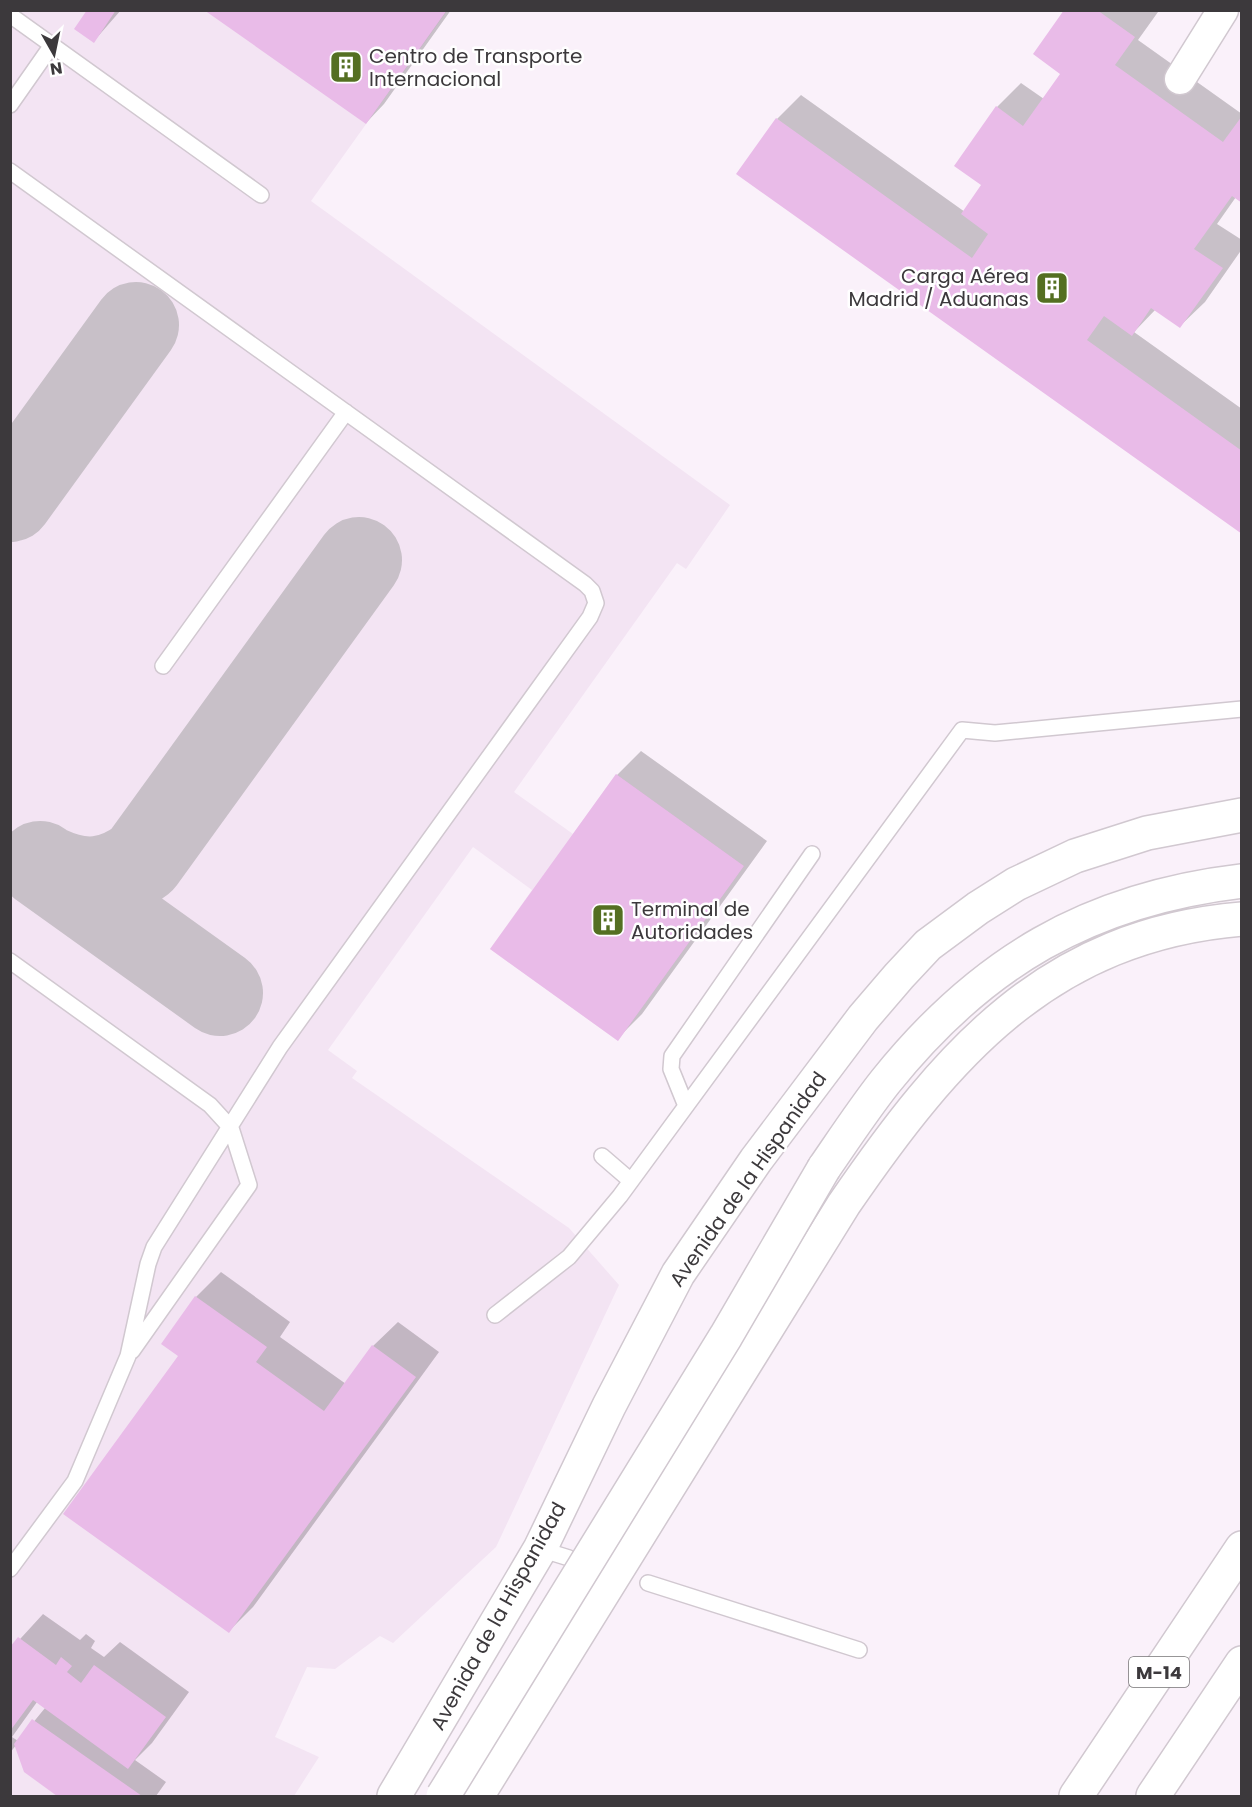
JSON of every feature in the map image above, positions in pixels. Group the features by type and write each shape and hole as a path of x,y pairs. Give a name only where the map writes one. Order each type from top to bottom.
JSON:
{"main road":[{"name":"Avenida de la Hispanidad","path":"394,1797 555,1553 609,1406 678,1274 756,1160 856,1027 928,945 1016,884 1075,856 1147,833 1242,815"},
{"path":"443,1797 726,1335 824,1168 884,1083 951,1010 995,973 1044,940 1092,917 1143,899 1196,887 1242,882"},
{"path":"477,1797 581,1624 844,1204 888,1139 936,1079 1006,1012 1085,961 1161,932 1206,922 1242,919"},
{"name":"M-14","path":"1076,1797 1242,1548"},
{"path":"1153,1797 1242,1663"}],"street":[{"path":"1180,79 1223,10"}],"lane":[{"path":"10,15 261,195"},
{"path":"10,105 52,45"},
{"path":"10,171 585,584 592,591 596,603 590,617 280,1047 154,1247 148,1264 128,1356 75,1481 10,1569"},
{"path":"163,666 346,412"},
{"path":"495,1315 570,1257 631,1180 962,730 995,733 1242,709"},
{"path":"686,1106 671,1069 672,1056 812,854"},
{"path":"10,961 210,1105 231,1128 249,1185 128,1356"},
{"path":"602,1156 631,1180"},
{"path":"648,1583 859,1650"}],"shaded area":[{"path":"11,11 447,11 311,201 730,505 686,569 677,563 514,792 573,834 616,774 744,866 618,1041 490,949 532,890 473,847 328,1050 357,1071 352,1078 569,1228 619,1285 496,1547 393,1643 380,1636 335,1669 307,1667 275,1737 319,1757 294,1796 11,1796"}],"building":[{"path":"87,10 116,10 94,43 74,29"},
{"name":"Centro de Transporte Internacional","path":"204,10 447,10 366,124"},
{"name":"Carga Aérea Madrid / Aduanas","path":"1064,10 1097,10 1135,37 1115,65 1223,142 1242,116 1242,203 1232,196 1194,249 1223,268 1180,328 1151,308 1132,336 1104,316 1087,340 1242,451 1242,534 736,174 776,118 972,258 988,234 961,214 981,185 954,166 996,106 1023,126 1060,74 1033,54"},
{"name":"Terminal de Autoridades","path":"616,774 744,866 618,1041 490,949"},
{"path":"195,1296 267,1347 256,1362 324,1411 372,1345 416,1377 229,1633 63,1514 178,1356 161,1344"},
{"path":"18,1637 56,1665 61,1657 72,1666 67,1672 81,1683 94,1665 166,1717 128,1769 33,1700 10,1731 10,1647"},
{"path":"32,1719 142,1796 57,1796 24,1772 14,1744"}],"taxiway":[{"path":"10,499 136,325"},
{"path":"48,869 73,878 96,879 119,873 142,860 359,560"},
{"path":"40,864 220,993"}],"place":[{"name":"Centro de Transporte Internacional","path":"346,67"},
{"name":"Carga Aérea Madrid / Aduanas","path":"1052,288"},
{"name":"Terminal de Autoridades","path":"608,920"}]}
